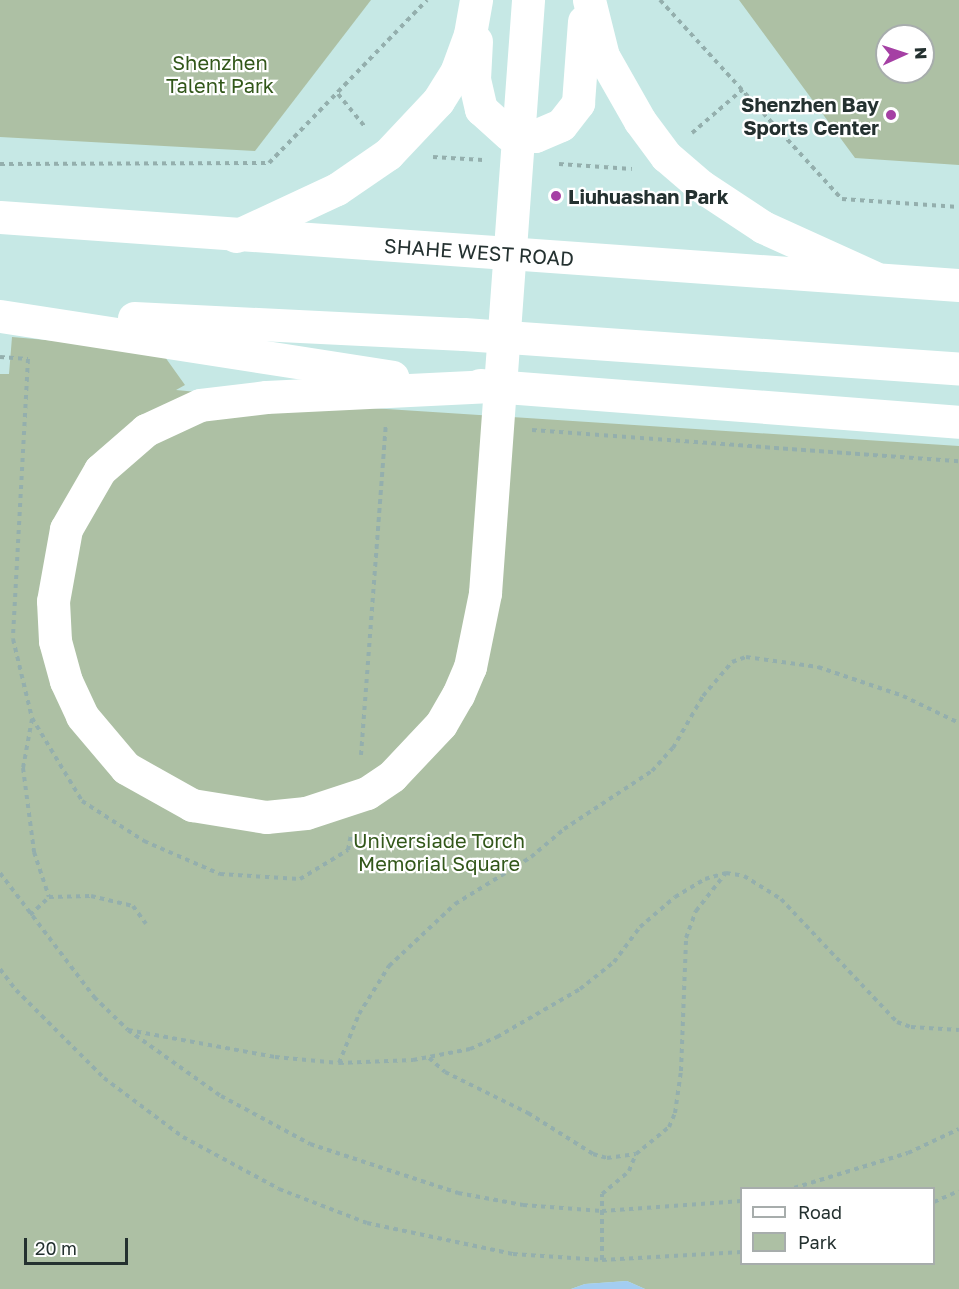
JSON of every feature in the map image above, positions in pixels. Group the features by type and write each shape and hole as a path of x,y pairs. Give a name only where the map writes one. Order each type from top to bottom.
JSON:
{"main road":[{"path":"477,0 474,79 481,109 509,134 536,136 561,125 578,103 587,0"},
{"path":"236,236 337,189 388,154 438,101 457,70 470,34 477,0"},
{"path":"491,386 231,399 200,405 174,414 121,449 80,498 66,529 53,601 56,641 66,681 82,716 126,768 158,789 192,805 266,817 338,805 392,776 441,724 470,667 487,573 528,0"},
{"path":"587,0 603,56 640,121 666,156 701,186 763,227 880,280"},
{"name":"SHAHE WEST ROAD","path":"0,217 236,236 959,285"},
{"path":"0,314 464,334 959,369"},
{"path":"0,314 349,371 491,386 959,422"}],"path":[{"path":"0,164 269,163 427,0"},
{"path":"660,0 743,88 842,199 959,207"},
{"path":"666,156 743,88"},
{"path":"338,94 388,154"},
{"path":"0,357 28,359 13,639 32,718 82,801 144,841 220,874 300,879 348,850 352,827"},
{"path":"361,758 386,419"},
{"path":"530,430 959,461"},
{"path":"339,1063 359,1014 389,966 454,904 531,857 564,829 652,771 673,748 703,696 732,662 746,657 818,667 903,696 959,723"},
{"path":"32,718 24,768 34,852 49,897"},
{"path":"0,873 94,997 128,1030 221,1096 310,1144 458,1193 523,1205 602,1211 740,1201"},
{"path":"128,1030 274,1057 339,1063 429,1057 470,1049 580,989 614,962 640,927 675,897 705,879 726,873 744,876 781,899 897,1022 911,1027 959,1030"},
{"path":"429,1057 446,1072 528,1113 593,1154 608,1158 636,1154 669,1127 675,1113 681,1071 686,938 696,911 726,873"},
{"path":"30,915 49,897 91,896 133,906 146,924"},
{"path":"0,969 44,1018 134,1102 227,1164 279,1190 367,1223 443,1242 513,1254 602,1260 740,1252"},
{"path":"798,1187 908,1153 959,1129"},
{"path":"602,1260 602,1194 635,1164 636,1154"},
{"path":"935,1201 959,1191"}],"green space":[{"name":"Shenzhen Talent Park","path":"0,0 371,0 255,151 0,137"},
{"name":"Shenzhen Bay Sports Center","path":"739,0 959,0 959,165 855,158"},
{"name":"Universiade Torch Memorial Square","path":"12,337 160,350 185,385 176,390 371,408 959,446 959,1289 645,1289 627,1281 585,1284 571,1289 0,1289 0,374 9,374"}],"water":[{"path":"627,1281 645,1289 571,1289 585,1284"}],"place":[{"name":"Shenzhen Bay Sports Center","path":"891,115"},
{"name":"Liuhuashan Park","path":"556,196"}]}
